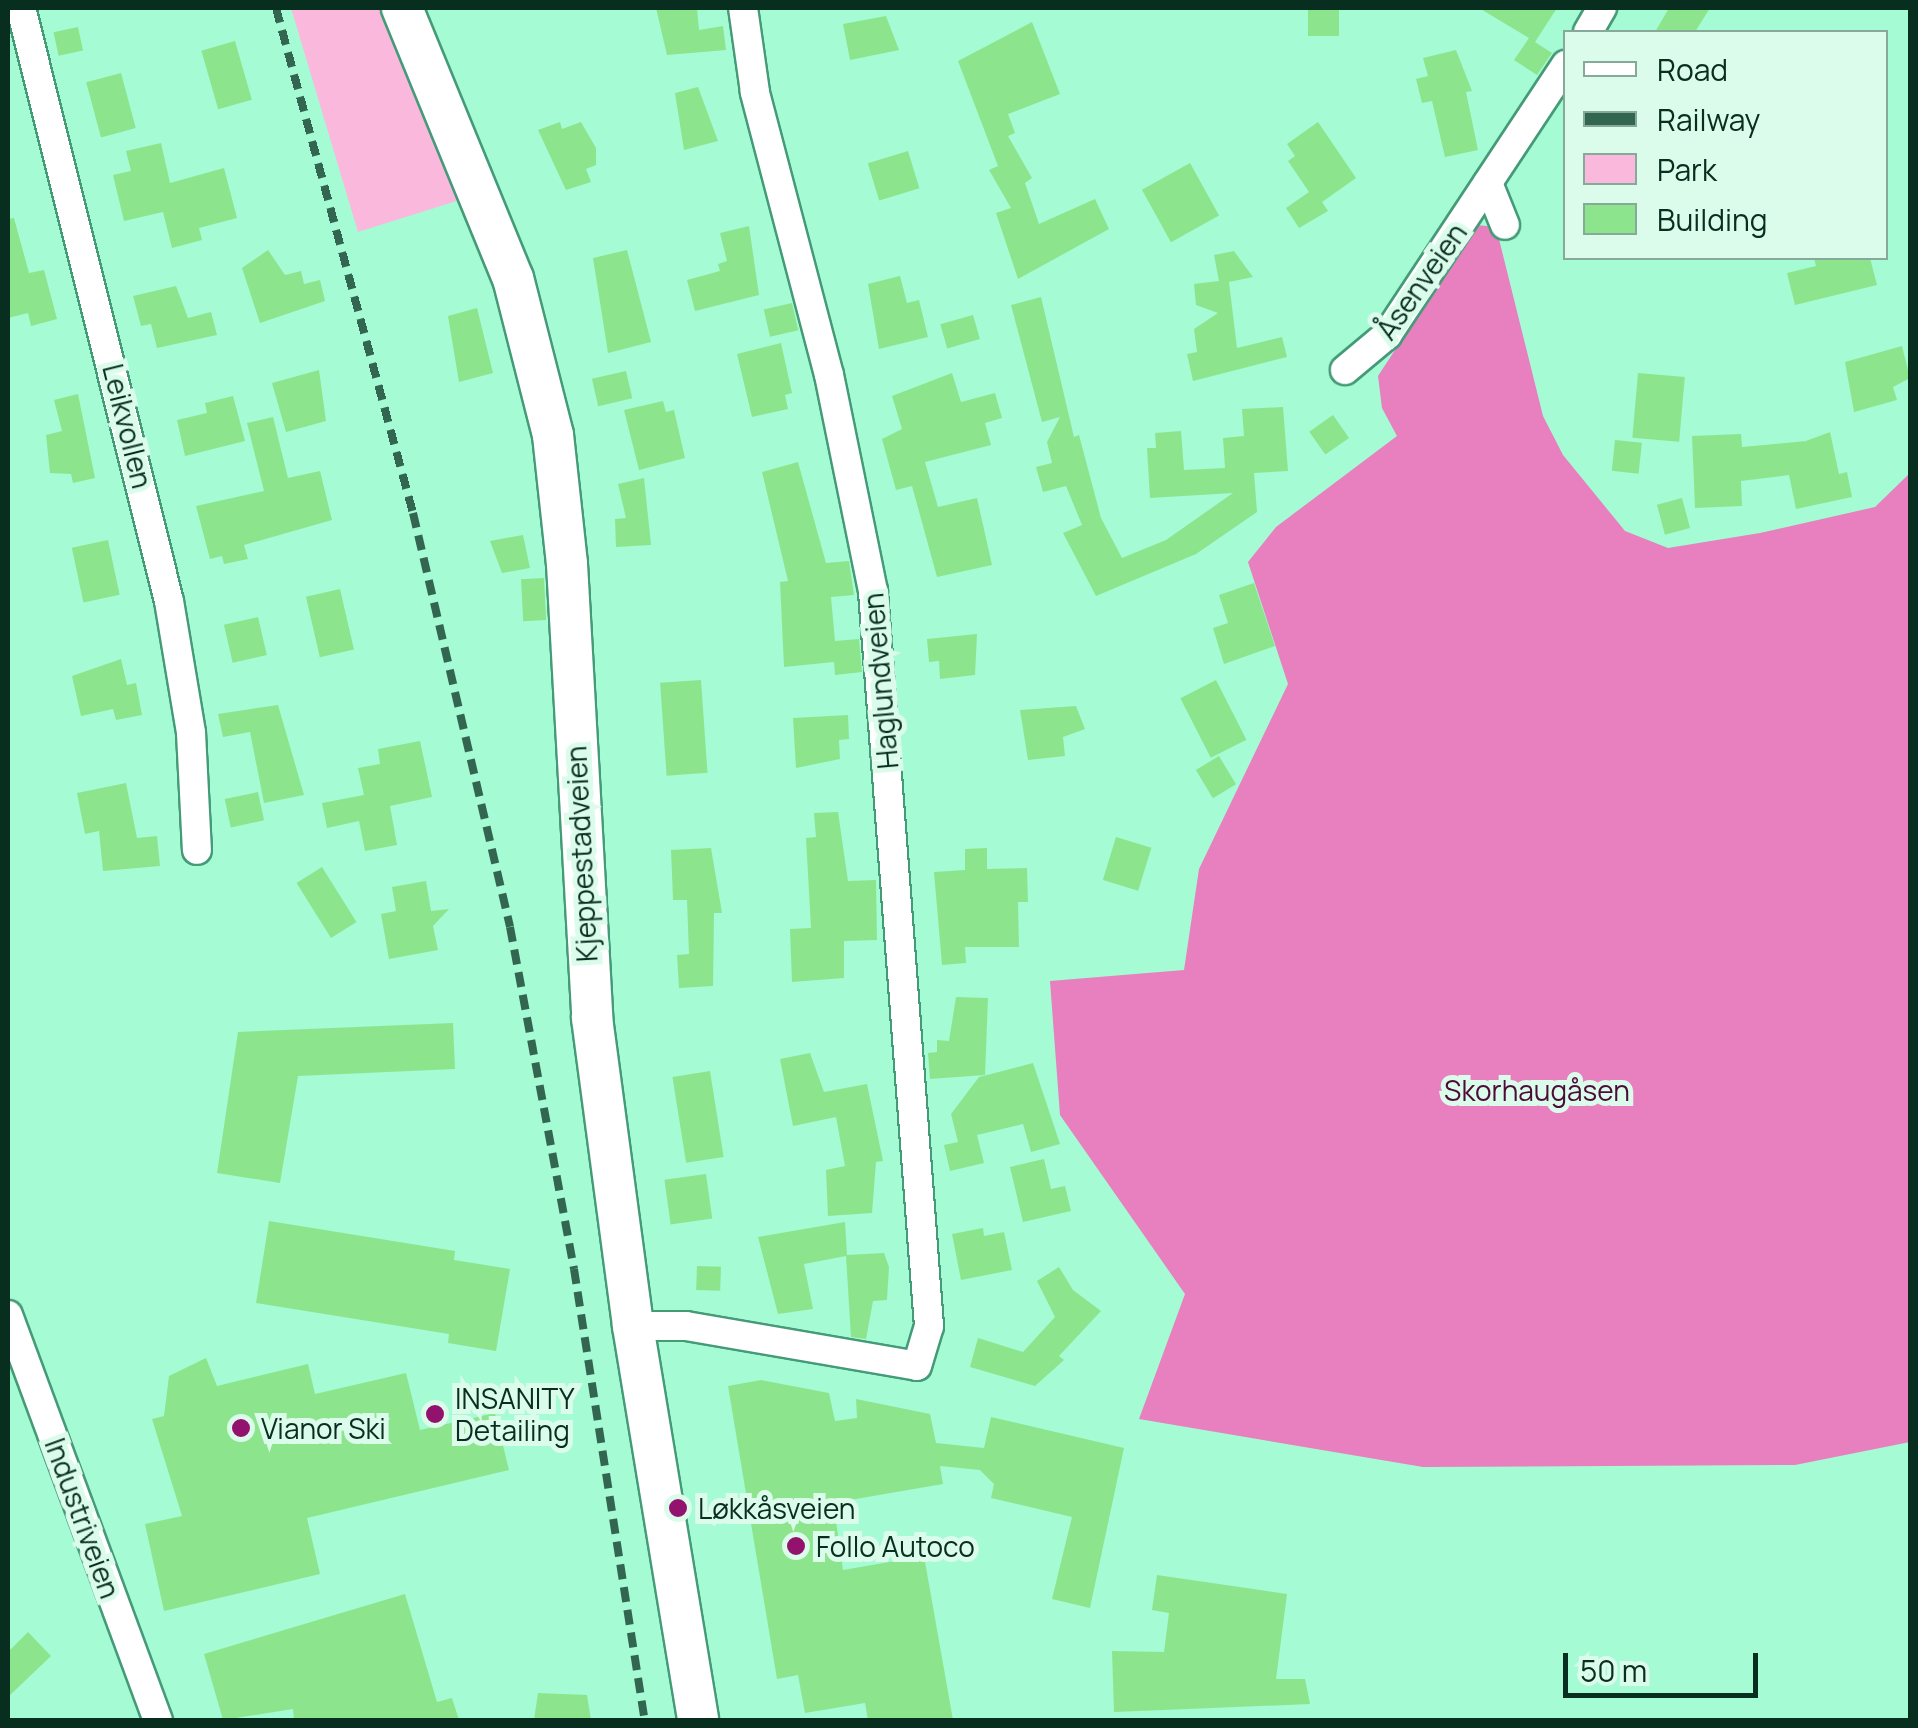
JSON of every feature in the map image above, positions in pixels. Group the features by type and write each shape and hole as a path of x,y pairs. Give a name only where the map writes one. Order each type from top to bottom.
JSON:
{"main road":[{"name":"Kjeppestadveien","path":"402,8 513,278 553,435 567,564 586,954 633,1326 698,1720"}],"street":[{"name":"Leikvollen","path":"22,8 170,601 191,733 197,850"},
{"name":"Haglundveien","path":"633,1326 686,1326 917,1366 929,1326 873,591 829,375 755,92 743,8"},
{"path":"1589,30 1602,8"},
{"name":"Åsenveien","path":"1346,370 1386,335 1563,70"},
{"name":"Åsenveien","path":"1488,183 1505,226"},
{"name":"Industriveien","path":"8,1315 158,1720"}],"green space":[{"path":"291,8 402,8 482,193 358,232"},
{"name":"Skorhaugåsen","path":"1477,225 1496,227 1543,416 1563,455 1625,531 1668,548 1760,533 1875,507 1910,473 1910,1442 1795,1465 1423,1467 1139,1419 1185,1294 1060,1115 1050,981 1184,970 1199,869 1288,684 1248,562 1276,527 1397,436 1382,408 1378,376"}],"building":[{"path":"656,8 697,8 699,30 723,26 726,50 667,55"},
{"path":"1308,8 1339,8 1339,36 1308,36"},
{"path":"1479,8 1557,8 1535,42 1552,53 1537,75 1514,60 1529,38"},
{"path":"1669,8 1710,8 1696,30 1656,30"},
{"path":"886,16 899,50 850,60 843,24"},
{"path":"1032,22 1060,94 1008,114 1015,133 1008,136 1032,178 1025,183 1039,224 1095,199 1109,229 1018,279 996,213 1011,208 989,170 998,166 958,61"},
{"path":"78,27 83,50 59,56 54,32"},
{"path":"235,41 252,100 218,109 201,51"},
{"path":"1456,50 1472,91 1466,92 1478,150 1445,157 1432,101 1422,103 1416,79 1428,76 1423,58"},
{"path":"121,73 136,128 101,137 86,82"},
{"path":"698,87 718,141 684,150 675,93"},
{"path":"560,122 562,129 581,122 596,148 596,165 586,169 591,182 566,190 538,130"},
{"path":"1318,122 1356,178 1322,202 1328,211 1299,228 1286,208 1309,192 1288,161 1295,156 1287,144"},
{"path":"161,143 170,183 224,168 237,218 199,228 202,240 172,248 163,212 124,221 113,175 131,171 126,151"},
{"path":"908,151 919,188 879,201 868,163"},
{"path":"1190,163 1219,215 1171,242 1142,190"},
{"path":"14,218 29,273 44,270 57,319 31,326 28,313 8,318 8,219"},
{"path":"749,226 759,295 695,311 687,280 720,271 718,264 727,261 720,233"},
{"path":"268,250 285,275 301,271 304,284 320,280 325,301 260,323 242,268"},
{"path":"627,250 651,342 608,353 593,258"},
{"path":"1234,251 1253,277 1229,282 1237,348 1282,337 1287,357 1193,381 1187,354 1197,352 1194,329 1218,313 1196,305 1194,284 1219,281 1214,255"},
{"path":"1814,260 1871,260 1877,285 1795,305 1787,273 1816,266"},
{"path":"900,276 907,303 919,300 928,337 879,349 868,284"},
{"path":"176,286 188,318 211,312 217,335 157,348 151,324 141,326 133,296"},
{"path":"1041,297 1074,437 1079,435 1101,518 1122,558 1166,540 1233,493 1150,498 1147,448 1156,448 1155,433 1181,431 1184,470 1225,468 1223,438 1244,436 1242,409 1283,407 1288,471 1254,473 1257,512 1196,554 1096,596 1063,533 1082,525 1066,486 1043,492 1036,467 1052,463 1047,442 1060,417 1042,422 1011,305"},
{"path":"792,303 798,330 770,337 764,310"},
{"path":"477,308 493,373 459,382 448,316"},
{"path":"973,315 980,339 947,348 940,324"},
{"path":"781,343 792,393 785,395 788,409 752,417 737,354"},
{"path":"1902,346 1910,378 1893,387 1897,400 1854,412 1845,362"},
{"path":"319,370 326,421 286,432 272,383"},
{"path":"626,371 632,398 598,406 592,379"},
{"path":"952,373 961,402 995,393 1002,418 985,423 991,445 925,462 938,507 977,498 992,565 937,577 912,486 896,490 882,439 902,429 892,396"},
{"path":"1638,373 1685,377 1679,442 1632,438"},
{"path":"78,394 95,478 73,483 71,474 50,473 46,435 62,431 54,400"},
{"path":"233,396 245,441 185,456 177,420 207,413 205,403"},
{"path":"663,401 666,412 674,410 685,458 639,470 624,410"},
{"path":"1333,415 1349,438 1325,455 1309,432"},
{"path":"273,417 288,478 320,471 332,520 244,545 248,559 224,564 222,556 210,559 196,506 264,491 247,423"},
{"path":"1830,432 1839,474 1847,472 1852,497 1796,509 1789,475 1741,481 1742,506 1695,508 1692,436 1741,434 1742,447 1806,441"},
{"path":"1615,440 1642,443 1639,474 1612,471"},
{"path":"798,462 826,563 849,561 854,595 831,597 835,641 859,639 862,672 835,675 834,662 784,667 780,582 788,581 762,472"},
{"path":"644,478 651,545 616,547 615,519 626,518 618,484"},
{"path":"1682,498 1690,528 1665,535 1657,505"},
{"path":"523,535 530,568 502,573 490,541"},
{"path":"108,540 120,595 83,602 72,548"},
{"path":"544,578 546,620 523,621 521,579"},
{"path":"1254,583 1275,646 1224,664 1213,628 1228,623 1219,595"},
{"path":"340,589 354,649 320,657 306,597"},
{"path":"258,617 267,655 233,663 224,625"},
{"path":"977,634 975,675 940,679 939,661 929,662 927,639"},
{"path":"121,659 127,685 136,683 142,715 116,720 113,709 81,716 72,676"},
{"path":"701,680 707,773 667,776 660,683"},
{"path":"1216,680 1246,740 1211,758 1180,698"},
{"path":"278,705 304,795 264,803 250,732 223,737 218,714"},
{"path":"1076,706 1085,729 1063,737 1065,756 1028,760 1020,710"},
{"path":"848,715 849,739 839,740 840,759 796,768 793,718"},
{"path":"420,741 432,797 390,806 397,845 365,851 359,821 327,828 322,803 364,795 358,768 380,764 378,749"},
{"path":"1219,756 1236,784 1213,798 1196,770"},
{"path":"126,783 137,838 157,836 160,866 103,871 99,831 85,834 77,793"},
{"path":"258,792 264,820 231,827 225,799"},
{"path":"838,812 848,881 876,880 877,940 844,941 844,978 792,982 790,929 811,928 806,838 816,837 814,813"},
{"path":"1116,837 1151,848 1138,891 1103,880"},
{"path":"711,848 722,913 714,913 713,986 679,988 677,955 689,954 687,900 673,900 671,850"},
{"path":"987,848 987,869 1027,868 1028,902 1018,902 1019,947 965,947 966,963 942,965 934,872 965,870 965,849"},
{"path":"322,867 356,922 331,938 297,883"},
{"path":"426,881 431,911 449,909 433,926 438,950 389,959 381,914 396,911 392,887"},
{"path":"956,997 988,998 985,1075 930,1079 928,1053 937,1052 937,1040 949,1041"},
{"path":"453,1023 455,1069 298,1076 280,1183 217,1173 238,1032"},
{"path":"810,1053 824,1092 867,1084 883,1161 876,1162 872,1213 828,1216 826,1170 845,1166 836,1117 793,1126 780,1059"},
{"path":"1033,1063 1060,1144 1031,1152 1023,1124 977,1135 984,1163 950,1171 944,1145 958,1142 951,1114 979,1077"},
{"path":"710,1071 724,1157 686,1163 672,1077"},
{"path":"1044,1159 1051,1189 1065,1186 1071,1211 1023,1222 1010,1167"},
{"path":"706,1174 712,1219 671,1224 664,1180"},
{"path":"269,1221 455,1251 454,1260 510,1269 496,1351 448,1343 449,1334 256,1303"},
{"path":"845,1222 847,1255 884,1253 889,1267 887,1300 873,1301 866,1339 851,1337 846,1256 804,1264 813,1309 778,1314 758,1237"},
{"path":"983,1228 984,1236 1004,1232 1012,1270 961,1280 952,1234"},
{"path":"697,1266 721,1267 720,1291 696,1290"},
{"path":"1059,1267 1073,1290 1101,1311 1059,1356 1064,1360 1035,1386 970,1367 978,1338 1023,1352 1055,1317 1037,1281"},
{"path":"206,1358 217,1386 308,1364 315,1394 406,1373 420,1430 495,1413 509,1470 307,1518 320,1574 164,1611 145,1524 182,1516 152,1419 164,1416 169,1376"},
{"path":"761,1380 829,1393 835,1421 857,1418 856,1399 930,1414 936,1443 984,1448 991,1417 1124,1448 1090,1608 1052,1599 1072,1517 991,1498 994,1484 980,1470 940,1466 943,1484 844,1501 847,1519 836,1521 843,1570 924,1556 953,1720 868,1720 865,1703 805,1713 798,1675 777,1679 728,1386"},
{"path":"1157,1575 1287,1594 1276,1679 1305,1679 1310,1704 1114,1712 1112,1651 1164,1652 1169,1613 1152,1610"},
{"path":"405,1594 437,1702 452,1698 459,1720 294,1720 293,1709 223,1720 204,1654"},
{"path":"28,1632 51,1656 8,1697 8,1652"},
{"path":"538,1693 587,1695 591,1720 534,1720"}],"railway":[{"path":"276,8 413,513 510,927 574,1269 645,1720"}],"place":[{"name":"INSANITY Detailing","path":"435,1414"},
{"name":"Vianor Ski","path":"241,1428"},
{"name":"Løkkåsveien","path":"678,1508"},
{"name":"Follo Autoco","path":"796,1546"}]}
